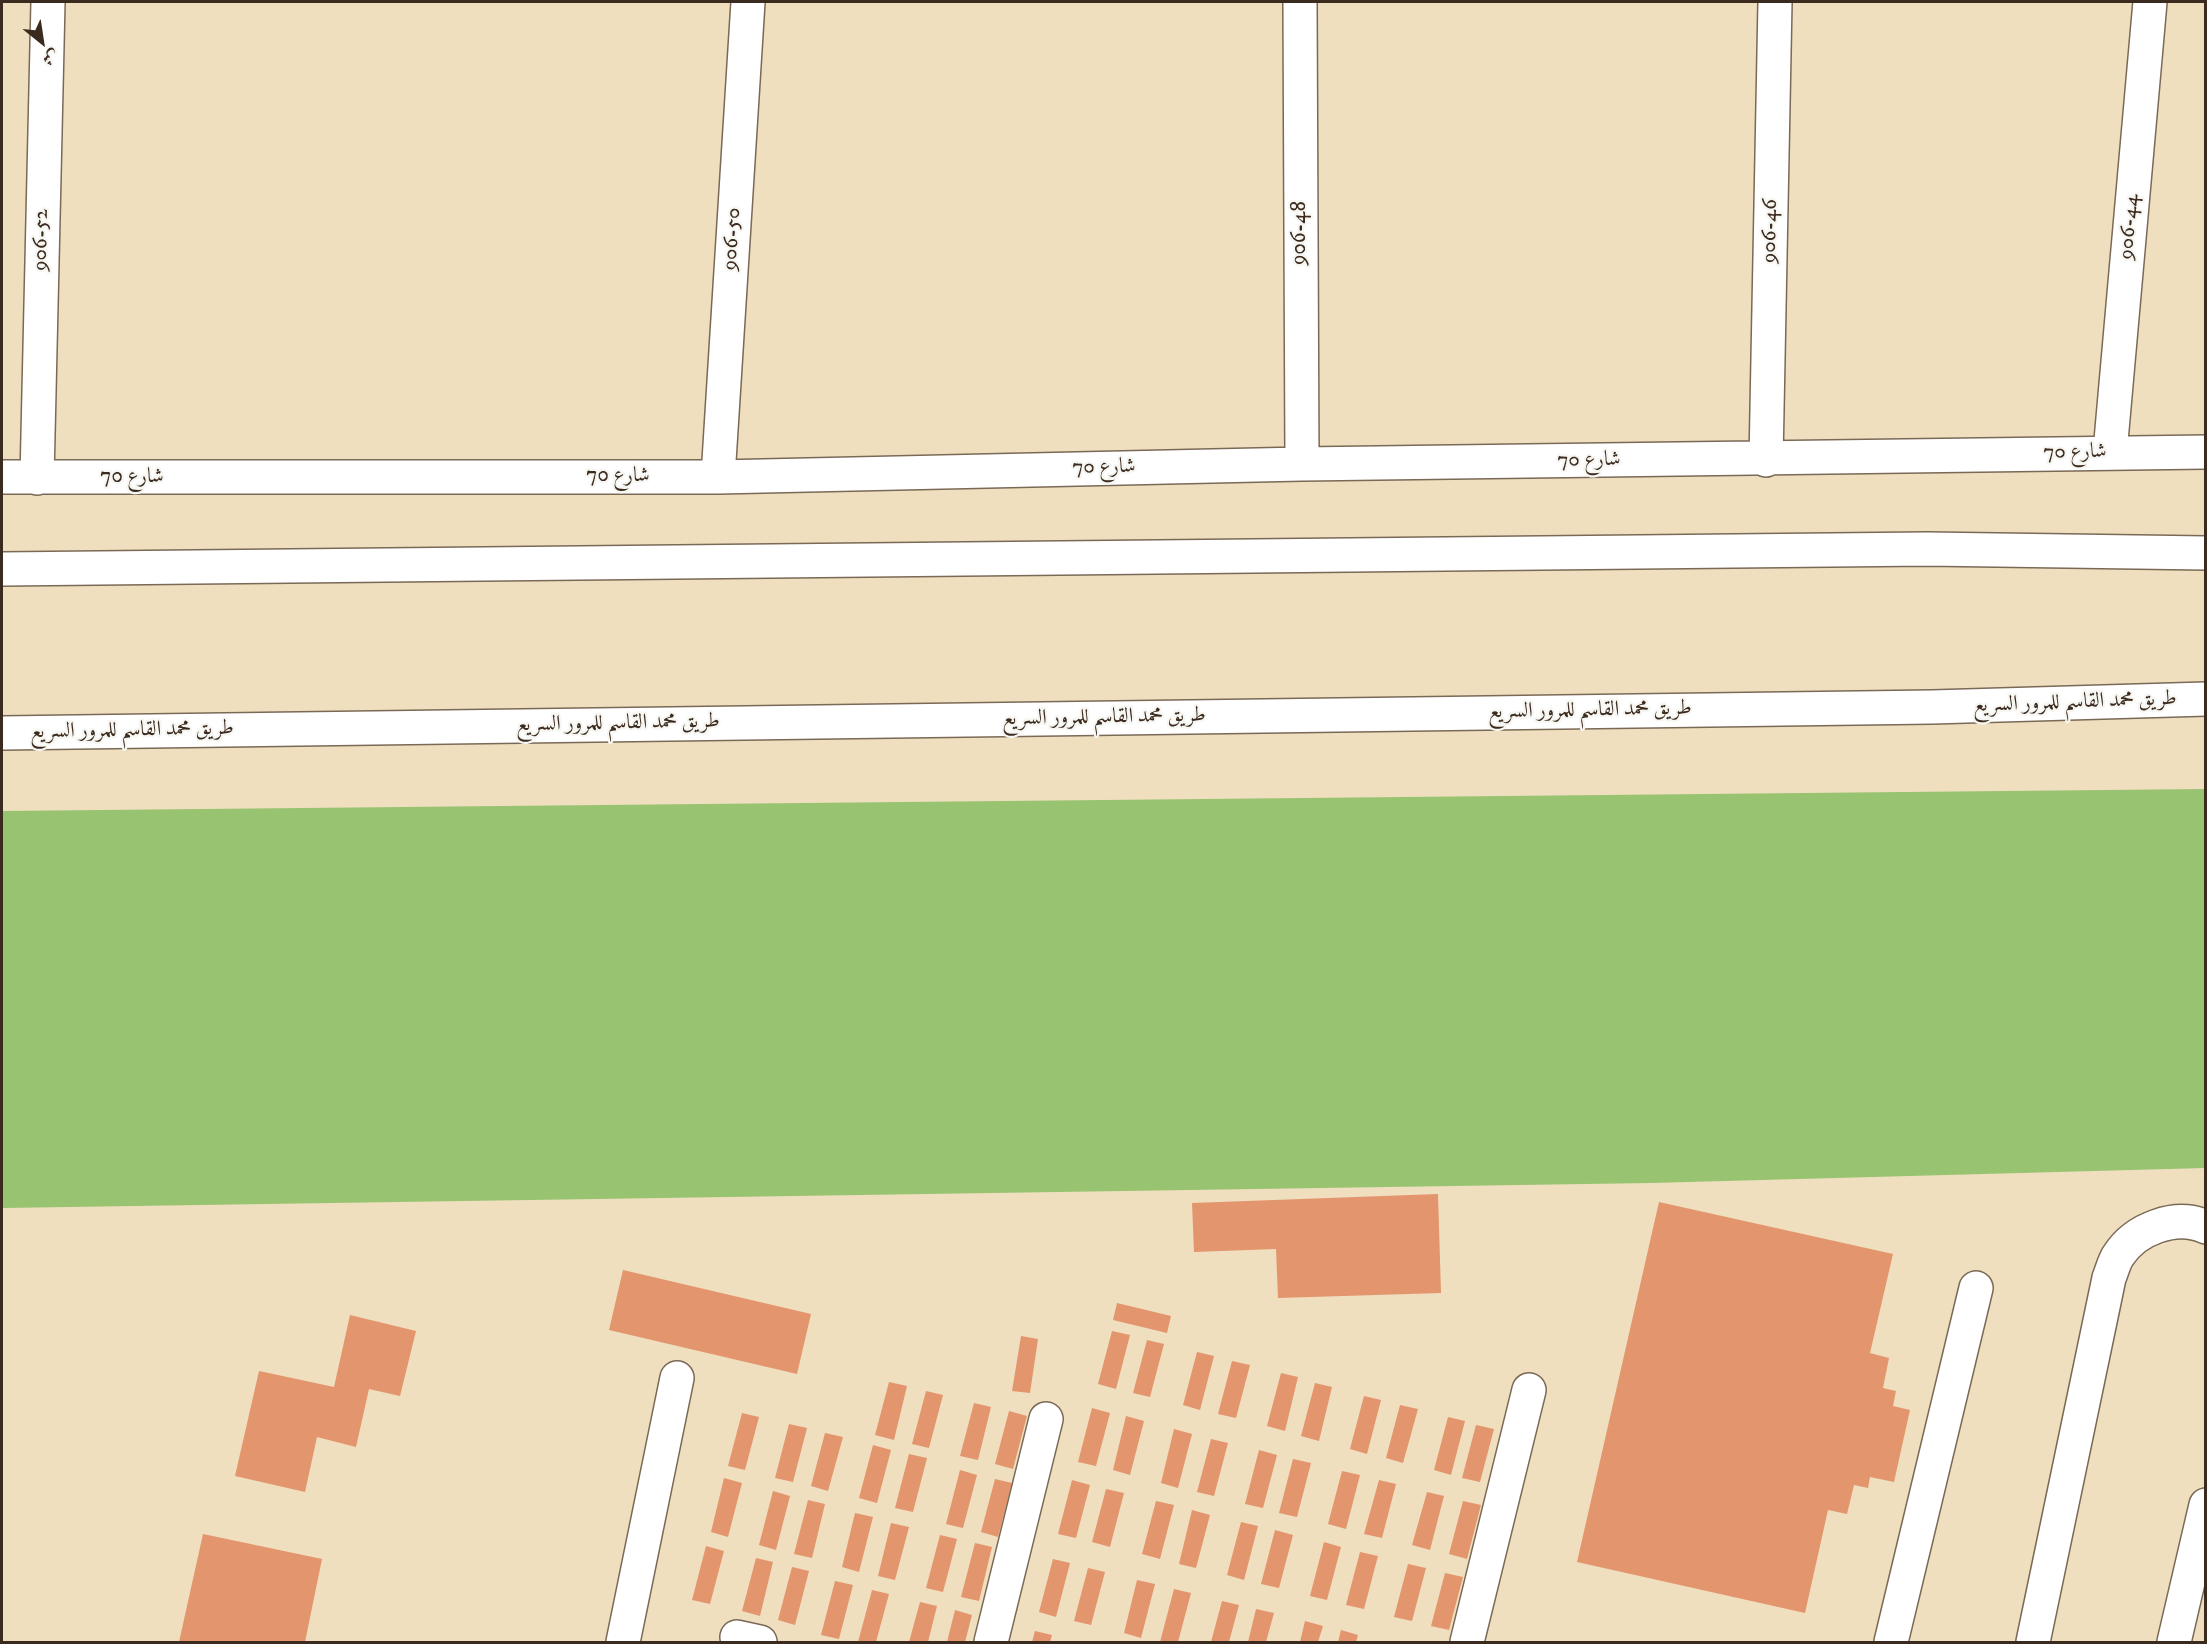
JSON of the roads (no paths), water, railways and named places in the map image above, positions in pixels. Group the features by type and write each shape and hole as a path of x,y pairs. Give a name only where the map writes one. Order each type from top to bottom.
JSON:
{"main road":[{"name":"906-52","path":"37,478 48,2"},
{"name":"906-50","path":"718,477 748,2"},
{"name":"906-48","path":"1300,2 1302,464"},
{"name":"906-46","path":"1766,460 1775,2"},
{"name":"906-44","path":"2110,452 2151,2"},
{"name":"شارع 70","path":"2,477 718,477 1302,464 1766,460 2205,452"},
{"path":"2,568 1927,549 2205,553"},
{"name":"طريق محمد القاسم للمرور السريع","path":"2,733 1932,707 2205,699"},
{"path":"2033,1642 2109,1278 2118,1256 2133,1238 2154,1226 2177,1221 2205,1227"},
{"path":"1891,1642 1976,1288"},
{"path":"623,1642 677,1378"},
{"path":"1467,1642 1529,1390"},
{"path":"991,1642 1046,1419"},
{"path":"2174,1642 2200,1551 2205,1505"}]}
